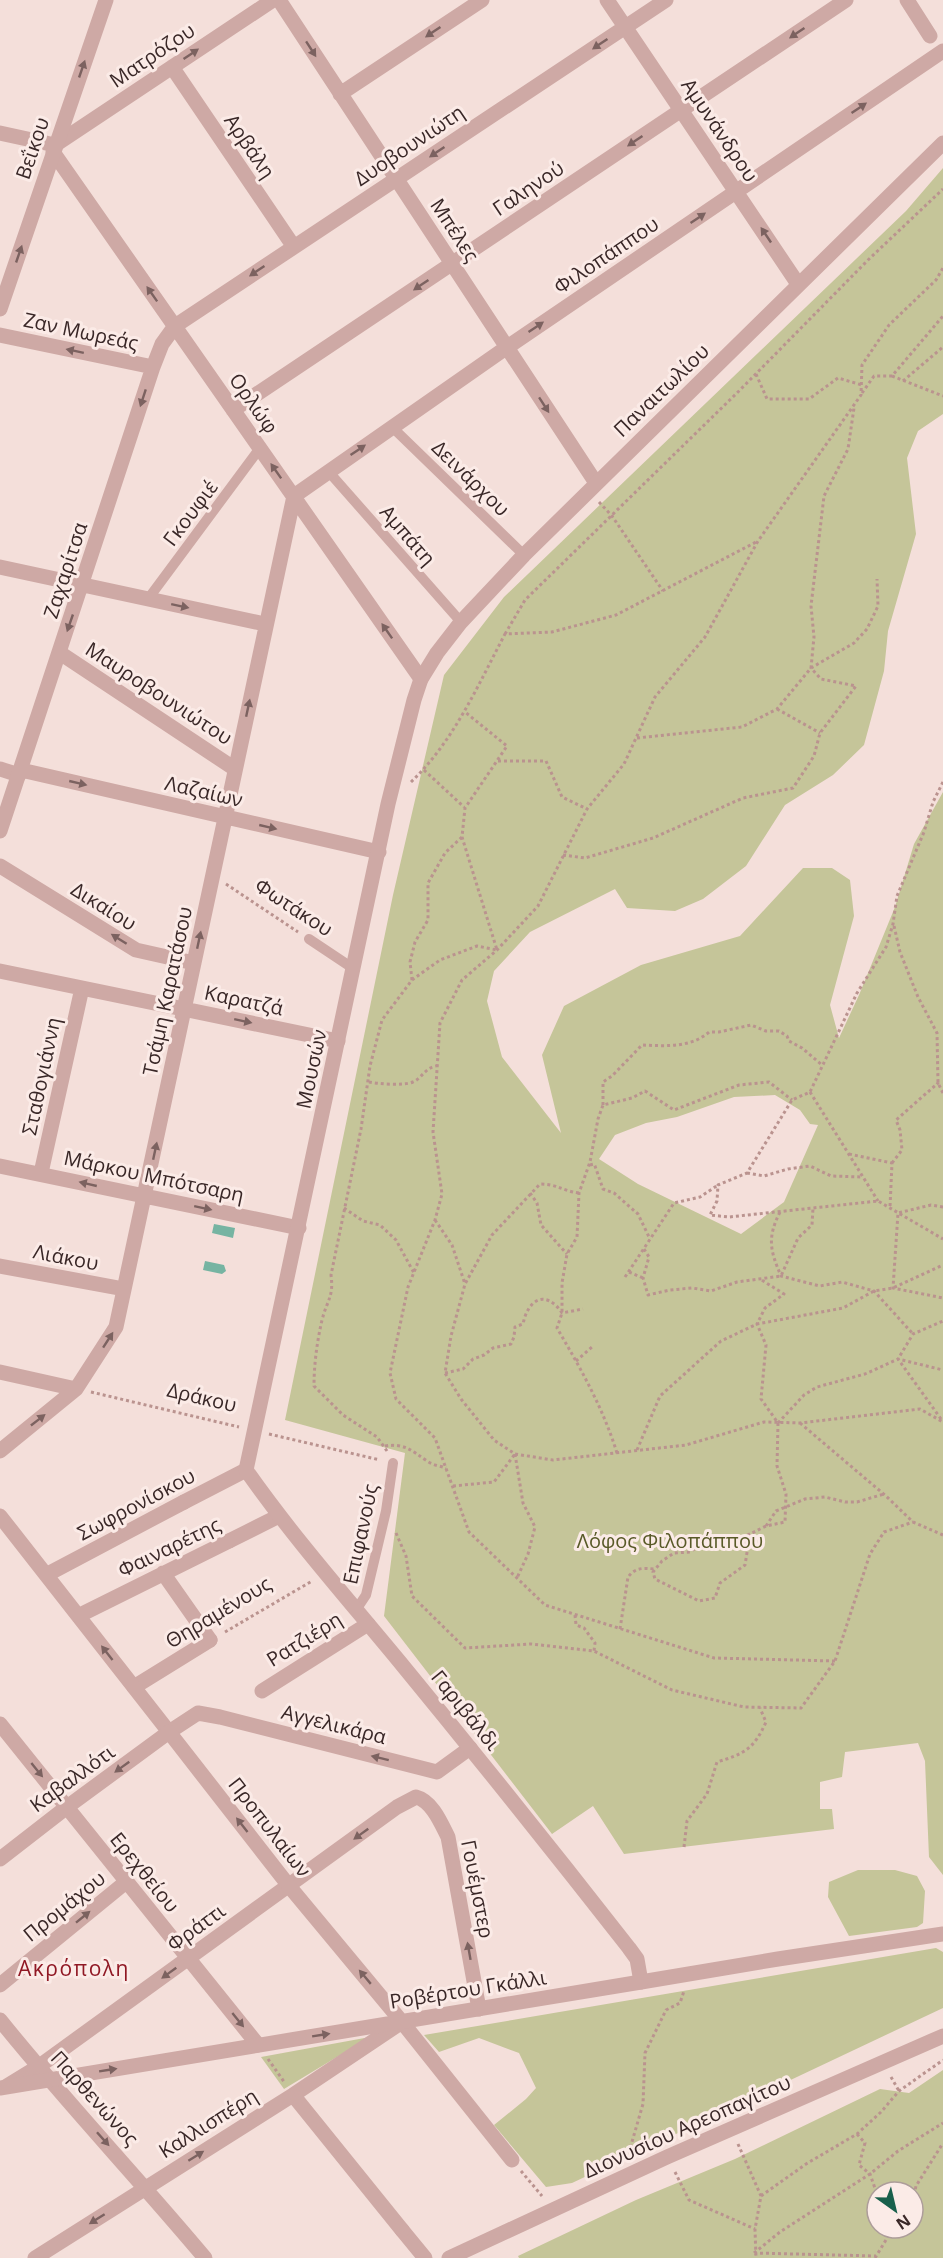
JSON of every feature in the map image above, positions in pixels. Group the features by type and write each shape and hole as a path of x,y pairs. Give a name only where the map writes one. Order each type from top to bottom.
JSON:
{"street":[{"name":"Βεΐκου","path":"0,309 105,0"},
{"name":"Ματρόζου","path":"54,148 273,0"},
{"name":"Μπέλες","path":"279,0 506,348 592,487"},
{"path":"340,94 482,0"},
{"name":"Αμυνάνδρου","path":"607,0 798,284"},
{"name":"Δυοβουνιώτη","path":"175,326 666,0"},
{"name":"Γαληνού","path":"233,410 846,0"},
{"path":"907,0 930,36"},
{"name":"Φιλοπάππου","path":"294,496 506,348 943,51"},
{"name":"Αρβάλη","path":"172,67 294,247"},
{"path":"0,133 54,148"},
{"name":"Παναιτωλίου","path":"421,679 437,653 461,622 524,555 943,142"},
{"name":"Ορλώφ","path":"54,148 421,679"},
{"name":"Ζαχαρίτσα","path":"0,831 153,367 162,344 175,326"},
{"name":"Ζαν Μωρεάς","path":"0,335 153,367"},
{"name":"Τσάμη Καρατάσου","path":"0,1451 76,1389 116,1327 294,496"},
{"path":"0,567 265,624"},
{"name":"Μαυροβουνιώτου","path":"60,653 235,769"},
{"name":"Μουσών","path":"246,1470 388,804 421,679"},
{"name":"Λαζαίων","path":"0,770 379,852"},
{"name":"Δικαίου","path":"0,867 136,950 194,963"},
{"name":"Καρατζά","path":"0,971 338,1041"},
{"name":"Σταθογιάννη","path":"41,1173 82,988"},
{"name":"Μάρκου Μπότσαρη","path":"0,1166 299,1228"},
{"name":"Λιάκου","path":"0,1266 124,1289"},
{"path":"0,1372 76,1389"},
{"name":"Σωφρονίσκου","path":"46,1575 246,1470"},
{"name":"Γαριβάλδι","path":"246,1470 325,1574 470,1748 637,1959 641,1982"},
{"name":"Προπυλαίων","path":"0,1516 289,1886 513,2160"},
{"name":"Φαιναρέτης","path":"78,1616 279,1516"},
{"path":"163,1573 210,1640"},
{"name":"Ρατζιέρη","path":"262,1691 368,1624"},
{"name":"Θηραμένους","path":"134,1687 210,1640"},
{"name":"Αγγελικάρα","path":"169,1732 198,1713 437,1773 470,1748"},
{"name":"Ερεχθείου","path":"0,1724 258,2045"},
{"name":"Καβαλλότι","path":"0,1859 66,1807 169,1732"},
{"name":"Γουέμστερ","path":"408,1800 416,1797 424,1799 439,1819 448,1838 479,2009"},
{"name":"Φράττι","path":"3,2087 38,2067 408,1800"},
{"name":"Προμάχου","path":"0,1985 126,1882"},
{"name":"Ροβέρτου Γκάλλι","path":"3,2087 943,1934"},
{"name":"Παρθενώνος","path":"0,2020 38,2067 147,2187 205,2258"},
{"name":"Καλλισπέρη","path":"35,2258 292,2095 402,2022"},
{"name":"Διονυσίου Αρεοπαγίτου","path":"449,2258 667,2157 943,2036"},
{"path":"292,2095 425,2258"}],"lane":[{"name":"Δεινάρχου","path":"392,427 524,555"},
{"name":"Γκουφιέ","path":"148,599 260,448"},
{"name":"Αμπάτη","path":"328,471 461,622"},
{"name":"Φωτάκου","path":"309,939 354,969"},
{"name":"Επιφανούς","path":"356,1610 366,1595 386,1511 393,1463"}],"path":[{"path":"388,804 424,770 465,712 525,600 756,374 868,260 943,189"},
{"path":"861,395 862,365 889,325 936,280 943,268"},
{"path":"892,376 943,316"},
{"path":"903,381 943,347"},
{"path":"756,374 767,399 809,399 838,378 862,385"},
{"path":"835,1660 714,1658 545,1605 469,1532 435,1438 396,1399 390,1373 408,1287 435,1220 442,1194 434,1132 440,1023 462,980 497,950 538,906 587,809 624,764 656,697 705,637 758,541 874,376 892,376 943,396"},
{"path":"563,855 585,858 653,838 743,798 794,788 814,756 820,733 856,686 821,679 811,668 814,637 811,606 820,520 824,496 848,449 854,406"},
{"path":"592,487 663,591"},
{"path":"505,634 552,632 616,615 758,541"},
{"path":"637,738 742,727 777,709 811,668 854,643 867,629 878,606 877,579"},
{"path":"777,709 820,733"},
{"path":"465,712 507,746 465,808 462,837 497,950"},
{"path":"496,761 546,761 562,797 587,809"},
{"path":"424,770 465,808"},
{"path":"747,1173 792,1100 810,1092 857,993 886,946 893,924 897,896 943,782"},
{"path":"412,981 410,962 415,942 428,920 428,883 445,854 462,837"},
{"name":"Φωτάκου","path":"213,876 309,939"},
{"path":"893,924 900,952 918,997 937,1033 937,1084 943,1093"},
{"path":"393,1463 377,1437 343,1415 314,1386 314,1363 322,1318 333,1290 331,1275 369,1082 370,1066 382,1020 412,981 440,960 477,946 497,950"},
{"path":"616,1453 607,1422 557,1328 562,1313 562,1282 567,1254 577,1237 579,1193 589,1166 603,1105 603,1082 612,1076 642,1045 687,1043 700,1039 709,1032 751,1025 766,1031 779,1031 822,1065"},
{"path":"369,1082 381,1084 413,1082 429,1068 436,1066"},
{"path":"603,1105 632,1098 645,1091 674,1110 738,1085 769,1082 792,1100"},
{"path":"890,1208 892,1163 902,1150 900,1130 896,1120 937,1084"},
{"path":"810,1092 878,1201 943,1239"},
{"path":"849,1154 892,1163"},
{"path":"589,1166 594,1164 603,1190 614,1193 638,1214 650,1239"},
{"path":"625,1277 674,1203 700,1197 718,1185 747,1173 764,1176 810,1166 831,1176 863,1177"},
{"path":"579,1193 566,1192 554,1184 540,1184 492,1235 465,1284 451,1336 445,1373 461,1399 494,1440 515,1454 553,1460 686,1444 764,1422 800,1423 920,1409 943,1422"},
{"path":"718,1185 717,1201 710,1215 729,1217 878,1201"},
{"path":"530,1193 537,1203 541,1225 567,1254"},
{"path":"898,1213 931,1205 943,1207"},
{"path":"344,1208 363,1221 380,1225 396,1240 414,1273"},
{"path":"781,1276 798,1238 812,1225 813,1208"},
{"path":"780,1212 771,1229 772,1254 781,1276"},
{"path":"893,1288 898,1213"},
{"path":"435,1220 452,1245 465,1284"},
{"path":"644,1249 648,1257 643,1278 648,1295 681,1289 711,1291 737,1282 781,1276 820,1286 842,1282 874,1292 913,1334"},
{"path":"637,1450 660,1396 721,1341 757,1324 843,1308 874,1292 893,1288 943,1265"},
{"path":"629,1272 643,1278"},
{"path":"750,1534 745,1565 720,1583 715,1598 699,1600 684,1595 655,1579 653,1572 662,1561 674,1554 690,1552 710,1538 725,1536 737,1539 766,1526 784,1522 786,1506 782,1479 777,1466 778,1423 760,1399 766,1345 757,1324 765,1308 784,1294 760,1279"},
{"path":"893,1288 943,1298"},
{"path":"445,1373 463,1369 473,1359 493,1348 511,1344 515,1327 523,1324 530,1306 537,1300 544,1298 555,1302 562,1313"},
{"path":"562,1313 583,1309"},
{"path":"778,1423 804,1395 818,1388 865,1374 898,1359 913,1334 943,1321"},
{"path":"576,1361 592,1347"},
{"path":"898,1359 943,1370"},
{"path":"898,1359 943,1422"},
{"name":"Δράκου","path":"76,1389 393,1463"},
{"path":"800,1423 885,1495 913,1522 943,1535"},
{"path":"384,1446 392,1445 413,1449 428,1462 446,1468"},
{"path":"452,1486 494,1482 515,1454"},
{"path":"515,1454 523,1503 535,1527 528,1554 517,1578"},
{"path":"766,1526 776,1511 813,1497 857,1502 885,1495"},
{"path":"386,1511 406,1556 412,1596 465,1648 531,1644 594,1652 672,1689 744,1707 760,1708 801,1708 835,1660 870,1554 884,1532 913,1522"},
{"path":"621,1629 628,1577 639,1568 655,1569"},
{"name":"Θηραμένους","path":"210,1640 325,1574"},
{"path":"575,1615 576,1625 584,1628 595,1643 594,1652"},
{"path":"684,1847 687,1821 707,1794 717,1762 739,1755 759,1739 766,1722 760,1708"},
{"path":"621,2178 643,2104 645,2053 666,2010 680,2003 690,1974"},
{"path":"258,2045 292,2095"},
{"path":"761,2196 806,2164 857,2134 899,2091 943,2060"},
{"path":"754,2253 780,2232 870,2174 898,2151 943,2123"},
{"path":"857,2134 866,2143 859,2165 870,2174 872,2180"},
{"path":"920,2180 943,2143"},
{"path":"742,2154 761,2196 755,2229 754,2253 756,2258"},
{"path":"667,2157 689,2200 755,2229"},
{"path":"754,2253 875,2257 886,2240"}],"green space":[{"name":"Λόφος Φιλοπάππου","path":"943,168 943,414 918,431 907,458 916,534 888,631 884,671 864,745 833,775 785,805 746,866 703,899 675,911 627,908 615,889 530,932 494,971 487,1001 502,1057 561,1133 542,1055 564,1006 641,965 740,936 803,868 832,868 850,880 854,916 830,1005 839,1038 895,907 914,844 943,792 943,1875 929,1857 925,1761 918,1743 845,1752 842,1777 820,1782 820,1809 832,1809 834,1829 624,1854 593,1806 552,1834 384,1616 405,1453 285,1420 393,895 444,675 504,597 906,211","holes":["775,1095 800,1110 810,1124 818,1125 784,1202 741,1234 638,1184 599,1159 615,1135 646,1123 677,1117 734,1097"]},
{"path":"858,1870 895,1870 917,1876 925,1891 923,1923 917,1927 849,1936 828,1897 829,1882"},
{"path":"936,1948 943,1952 943,2008 572,2183 546,2187 494,2125 536,2088 519,2053 479,2038 439,2052 424,2035"},
{"path":"370,2037 284,2089 261,2057"},
{"path":"943,2070 943,2258 519,2258 518,2256 636,2200 735,2159 880,2089 909,2093"}],"shaded area":[{"path":"214,1224 235,1228 233,1238 212,1233"},
{"path":"205,1261 224,1265 226,1271 222,1274 203,1270"}],"district":[{"name":"Ακρόπολη","path":"74,1968"}]}
